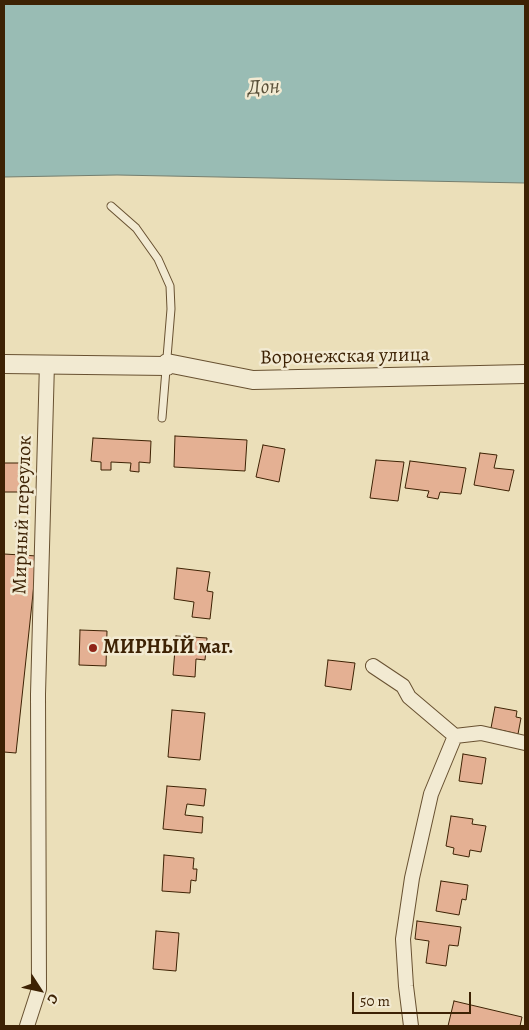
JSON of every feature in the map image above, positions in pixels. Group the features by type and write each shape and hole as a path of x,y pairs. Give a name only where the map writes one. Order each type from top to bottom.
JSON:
{"street":[{"name":"Мирный переулок","path":"27,1026 39,989 38,694 47,363"},
{"name":"Воронежская улица","path":"4,364 167,364 254,380 525,374"},
{"path":"373,666 403,686 409,697 454,736 481,733 525,743"},
{"path":"411,1026 403,939 408,904 430,794 454,736"}],"lane":[{"path":"110,206 136,228 158,259 170,286 171,310 162,418"}],"water":[{"name":"Дон","path":"4,4 525,4 525,183 117,175 4,177"}],"building":[{"path":"175,436 247,440 245,471 174,467"},
{"path":"93,438 151,441 150,463 139,462 139,472 130,471 131,463 111,462 111,470 101,470 101,462 91,461"},
{"path":"263,445 285,449 279,482 256,477"},
{"path":"480,453 497,455 494,468 514,470 509,491 474,485"},
{"path":"376,460 404,462 398,501 370,498"},
{"path":"410,461 466,468 461,494 440,492 438,499 427,497 429,491 405,488"},
{"path":"4,463 25,463 25,492 4,492"},
{"path":"4,554 37,556 16,753 4,752"},
{"path":"177,568 210,572 207,591 213,592 210,619 192,617 194,602 174,599"},
{"name":"МИРНЫЙ маг.","path":"80,630 107,631 106,666 79,665"},
{"path":"176,636 207,638 205,660 196,659 195,677 173,675"},
{"path":"328,660 355,663 351,690 325,686"},
{"path":"495,707 517,711 516,717 521,718 518,734 491,728"},
{"path":"172,710 205,713 200,760 168,757"},
{"path":"463,754 486,758 482,784 459,781"},
{"path":"167,786 206,789 204,806 187,804 185,815 203,817 202,833 163,829"},
{"path":"451,816 473,819 472,824 486,826 481,852 470,850 469,857 453,854 454,848 446,846"},
{"path":"164,855 194,858 193,869 197,869 196,881 191,880 190,893 162,891"},
{"path":"441,881 468,885 466,900 462,899 459,915 436,911"},
{"path":"417,921 461,927 458,946 449,945 446,966 426,963 429,941 415,939"},
{"path":"156,931 179,933 176,971 153,969"},
{"path":"454,1001 522,1017 520,1026 448,1026"}],"place":[{"name":"МИРНЫЙ маг.","path":"93,648"}]}
